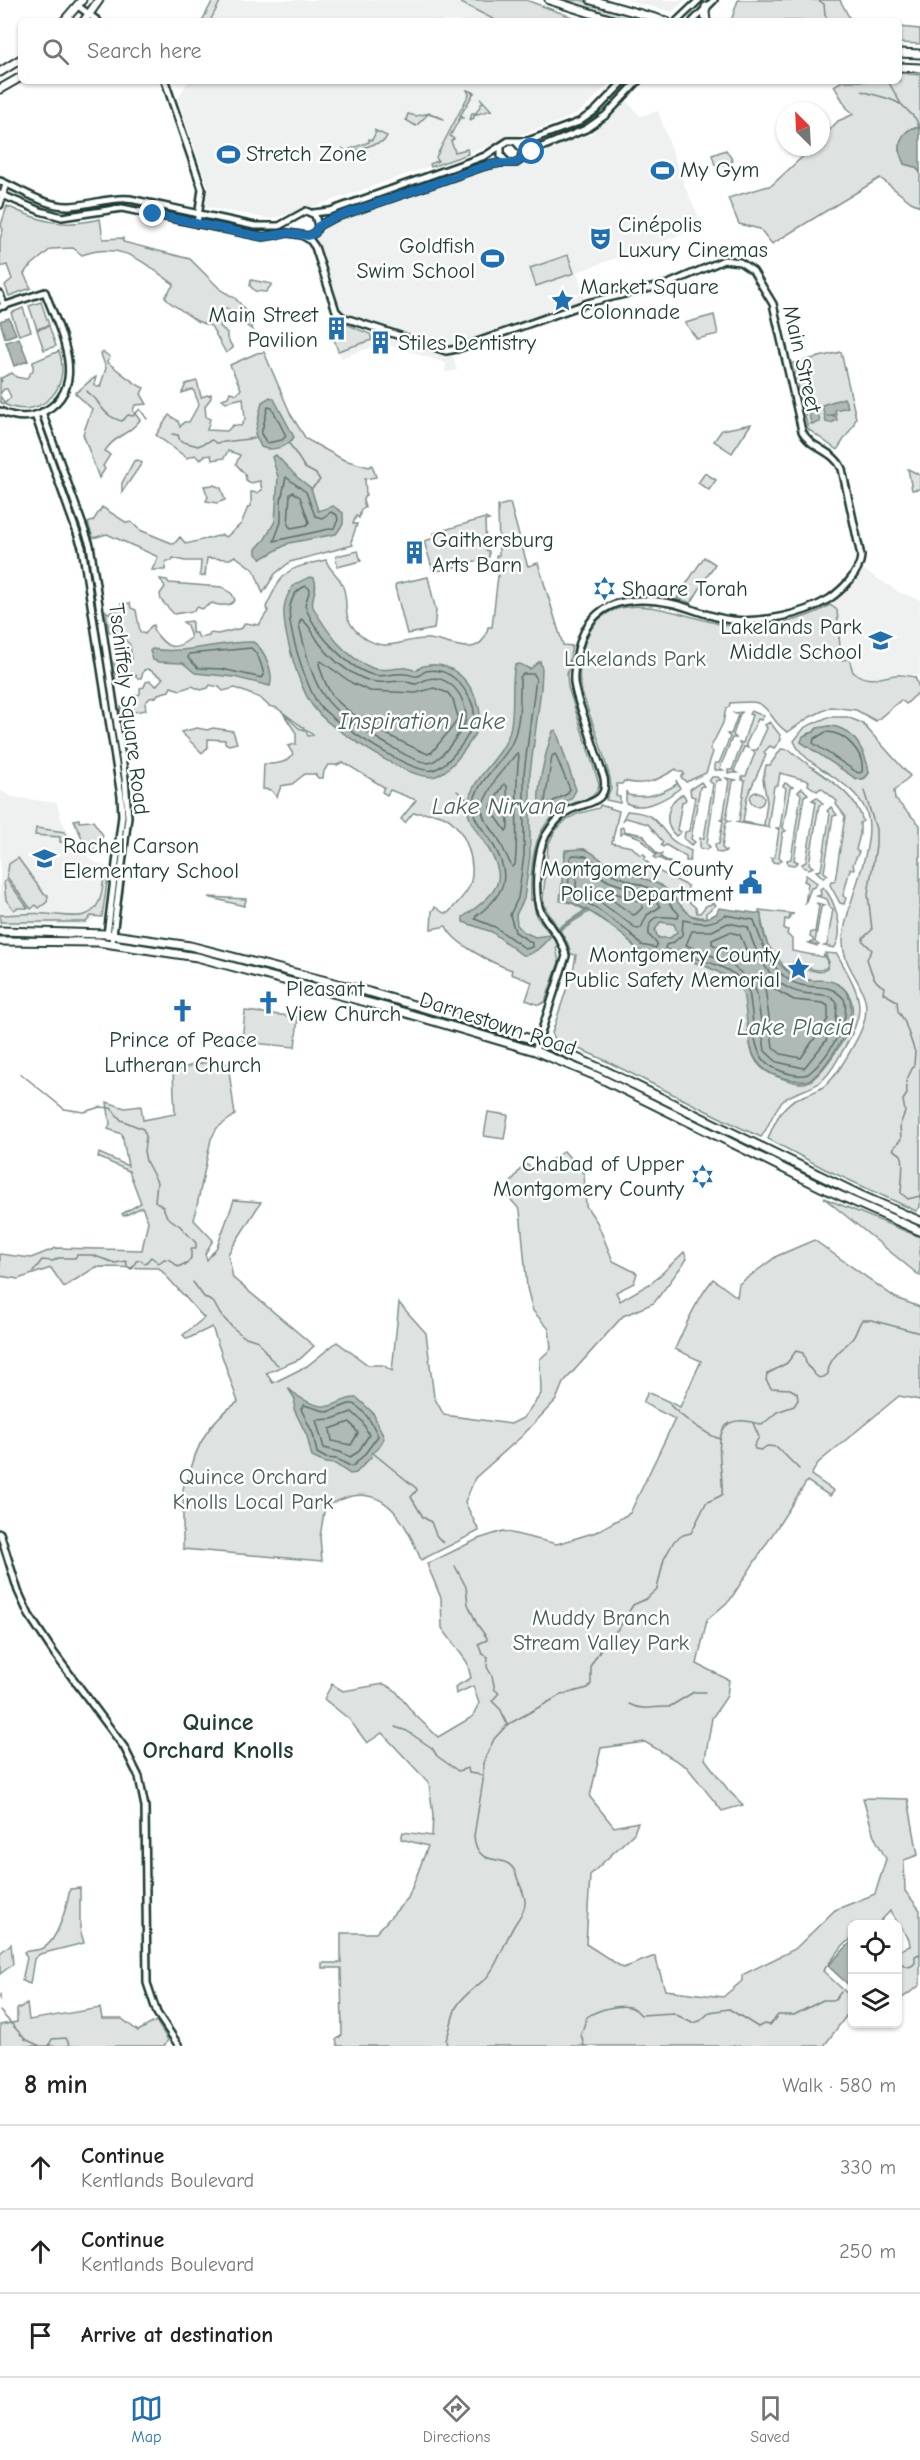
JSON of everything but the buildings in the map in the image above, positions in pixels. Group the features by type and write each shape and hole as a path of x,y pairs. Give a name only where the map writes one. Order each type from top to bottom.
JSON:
{"main road":[{"path":"87,18 99,0"},
{"path":"549,0 606,18"},
{"path":"591,0 655,18"},
{"path":"67,18 80,3"},
{"path":"706,7 706,18"},
{"path":"902,53 920,54"},
{"path":"0,72 18,61"},
{"path":"902,67 920,68"},
{"path":"0,89 18,79"},
{"name":"Darnestown Road","path":"0,932 110,934 190,946 246,959 538,1041 604,1070 860,1196 920,1221"},
{"name":"Darnestown Road","path":"0,941 112,943 224,963 536,1051 596,1076 823,1188 920,1231"}],"street":[{"path":"680,18 699,0"},
{"path":"696,18 714,0"},
{"path":"80,3 87,18"},
{"path":"166,84 200,182 202,196 197,224"},
{"path":"0,205 3,182 40,199 62,206 125,198 272,227 286,223 302,212 330,211 485,156 508,141 529,141 579,122 596,110 621,84"},
{"path":"1,194 40,211 62,217 122,208 257,236 288,233 310,235 331,219 485,166 510,164 576,134 598,121 635,84"},
{"path":"516,142 523,150 520,159"},
{"path":"501,147 502,158 510,164"},
{"path":"313,213 317,218 318,228"},
{"path":"296,216 294,227 302,235"},
{"name":"Main Street","path":"318,228 314,239 315,247 336,310 342,317 374,330 446,351 591,302 668,284 724,260 745,264 753,271 773,304 802,431 810,441 837,459 842,469 861,558 859,566 850,579 833,596 795,613 740,621 713,617 670,603 628,602 604,609 592,618 583,630 579,641 574,683 605,785 598,799 570,810 558,819 541,847 537,901 543,915 563,946 566,956 536,1051"},
{"name":"Main Street","path":"302,235 315,247"},
{"path":"0,294 2,307 45,292 67,352 70,368 68,383 62,396 42,412 20,416 0,411"},
{"name":"Tschiffely Square Road","path":"42,412 90,545 125,778 128,819 110,934"},
{"name":"Tschiffely Square Road","path":"35,415 82,547 121,796 122,816 110,934 112,943"},
{"path":"0,1533 18,1591 29,1615 54,1653 124,1747 139,1777 145,1807 147,1983 157,2013 179,2046"}],"shaded area":[{"path":"219,0 520,0 571,18 210,18"},
{"path":"625,0 686,0 672,12"},
{"path":"186,84 608,84 579,112 563,120 313,207 271,219 206,207 208,186 178,99"},
{"path":"626,100 640,116 658,111 683,182 703,227 577,272 586,300 454,346 442,347 349,318 342,313 316,243 316,237 322,228 591,134"},
{"path":"371,334 444,356 453,355 457,370 445,373 446,363 385,344 382,354 378,353 375,346 341,358 339,352 373,340"},
{"name":"Lakelands Park Middle School","path":"864,570 899,592 920,600 920,676 898,673 861,678 853,672 843,676 829,606 849,590"},
{"name":"Rachel Carson Elementary School","path":"0,790 12,797 57,803 61,819 77,847 93,861 109,868 103,912 85,925 0,924"}],"green space":[{"path":"213,0 221,0 212,18 204,18"},
{"path":"460,0 526,0 575,18 491,18 461,3"},
{"path":"556,0 581,0 644,18 621,18"},
{"path":"738,0 840,0 849,18 732,18"},
{"path":"902,27 920,29 920,44 902,43"},
{"path":"902,73 920,75 920,128 912,128 899,151 904,164 915,167 920,172 920,206 911,202 880,178 772,244 760,229 739,224 728,198 772,185 803,156 830,156 830,129 838,121 854,114 847,108 834,86 837,84 902,84"},
{"path":"467,90 475,93 471,92 473,94 460,116 464,118 460,118 450,136 454,139 451,141 455,152 467,149 468,154 431,167 430,164 438,161 436,157 469,94"},
{"path":"483,101 492,111 474,115 474,118 470,120 472,113 476,113"},
{"path":"430,113 444,119 428,114 416,126 406,120 408,114 416,116"},
{"path":"374,130 387,136 384,141 344,154 342,148 345,151 369,142 369,139 372,140 376,132"},
{"path":"726,150 733,161 718,167 712,155"},
{"path":"7,206 52,222 75,223 100,219 103,239 123,238 123,242 190,259 221,290 235,298 243,307 253,330 226,308 221,313 223,318 220,326 227,333 227,338 233,348 226,353 211,326 197,321 168,301 165,297 174,284 142,261 121,252 96,251 82,255 73,248 51,249 24,274 31,288 9,296 5,285 12,279 7,265 0,267 0,239 3,230 1,225"},
{"path":"568,255 574,273 536,286 530,268"},
{"path":"251,280 272,284 266,292 255,291 250,286"},
{"path":"41,302 49,325 37,329 29,306"},
{"path":"23,308 31,331 19,335 11,313"},
{"path":"714,315 718,334 697,339 685,323"},
{"path":"332,321 341,322 370,334 372,340 338,351 330,326"},
{"path":"49,326 56,346 44,350 37,330"},
{"path":"59,351 62,366 61,379 56,391 48,400 26,409 13,408 0,402 0,396 5,403 11,397 7,389 0,394 1,378 12,373 16,377 26,379 33,370 33,362"},
{"path":"103,352 110,357 107,362 144,388 141,394 147,404 135,405 133,411 140,420 105,451 110,455 99,478 83,434 92,409 75,393 96,377 94,385 100,387 106,368 101,354"},
{"path":"264,352 291,415 306,439 344,460 369,467 372,465 376,477 365,479 366,495 363,499 365,508 361,509 359,518 356,516 353,524 357,524 351,542 353,545 290,562 275,574 263,593 254,570 235,556 230,559 207,558 205,576 200,576 201,561 173,558 172,561 166,561 165,570 152,570 158,557 107,534 93,538 88,523 93,521 102,507 127,523 131,522 140,530 174,544 180,537 186,544 222,535 226,537 241,524 248,507 251,506 251,492 257,493 262,490 260,481 251,483 246,480 245,474 236,464 240,455 228,451 224,458 212,460 211,455 204,456 200,460 195,455 187,458 156,435 169,415 178,421 180,427 184,422 189,422 199,404 193,389 182,393 186,384 197,381 201,397 211,394 205,406 206,417 210,419 207,430 227,431 233,425 241,426 245,419 243,398 226,402 222,399 228,397 230,392 237,394 241,389 230,365"},
{"path":"841,352 856,418 837,450 808,429 793,363"},
{"path":"751,424 732,453 714,441 722,430"},
{"path":"138,460 142,463 122,492 122,483 134,461"},
{"path":"908,469 920,475 920,489 912,490"},
{"path":"705,473 716,480 709,490 698,483"},
{"path":"214,485 221,488 225,500 217,503 206,501 208,497 204,486"},
{"path":"510,503 527,564 528,566 538,563 563,645 572,646 567,675 568,687 599,784 595,794 567,806 546,824 534,851 531,900 533,899 536,916 558,944 556,947 559,962 545,1002 539,1005 526,1000 532,982 511,974 512,970 465,946 450,933 446,926 431,929 432,911 435,907 448,913 465,894 472,878 471,857 463,835 449,819 434,813 413,813 405,823 401,819 416,800 390,790 387,795 382,792 384,787 343,762 328,765 323,778 318,778 315,774 305,774 292,784 281,786 277,797 271,790 263,789 264,764 284,762 293,754 288,746 296,744 296,733 283,713 299,728 306,731 308,736 313,735 277,708 235,688 223,691 219,687 210,685 201,690 192,686 180,690 171,687 169,691 150,698 145,703 146,710 123,714 120,710 124,700 140,694 140,688 144,687 146,682 150,681 156,686 163,678 148,669 144,670 141,678 137,678 136,675 116,680 114,661 132,659 130,645 117,631 109,632 106,611 110,614 122,608 121,604 130,603 131,608 136,610 140,632 145,634 154,625 153,630 161,640 169,646 178,646 191,638 187,625 183,622 192,621 192,633 197,633 199,638 209,636 210,633 218,634 242,628 245,623 259,625 268,611 266,607 277,585 287,573 301,566 326,560 344,589 347,616 350,622 354,629 371,642 387,645 428,639 471,647 479,644 488,627 492,627 499,567 499,562 496,562 496,556 499,555 498,506"},
{"path":"485,518 489,520 485,521 486,550 489,551 489,557 433,571 424,541 435,538 434,533"},
{"path":"358,551 361,561 337,567 336,556"},
{"path":"704,557 715,564 691,603 677,598"},
{"path":"428,577 436,611 434,629 407,634 396,584"},
{"path":"160,579 167,580 169,583 222,587 232,594 235,600 227,605 212,603 202,609 197,607 193,611 174,614 161,600 160,594 165,587"},
{"name":"Lakelands Park","path":"830,605 837,610 841,660 849,659 853,672 863,678 873,679 898,675 915,677 920,691 906,704 901,700 876,721 856,710 831,707 810,717 788,732 758,703 730,703 710,749 713,752 706,773 686,782 681,777 683,772 676,769 645,783 624,781 622,784 617,784 616,796 620,797 620,803 606,800 611,788 610,778 582,694 580,677 585,642 599,619 615,610 634,606 676,612 716,623 745,627 783,623 820,611"},
{"path":"751,711 764,716 761,720 758,719 746,744 748,748 744,747 734,771 737,773 728,773 728,770 732,770 741,746 739,743 743,743 752,715 749,714"},
{"path":"743,712 740,714 733,735 736,738 732,738 720,768 723,770 715,770 715,763 719,763 730,737 727,734 731,734 738,715 734,713"},
{"path":"828,717 847,717 862,723 910,776 894,791 895,799 920,825 920,1207 916,1211 825,1169 768,1139 775,1122 786,1106 796,1099 821,1089 837,1073 858,1037 866,1007 864,995 848,964 843,939 849,908 865,856 869,824 866,811 851,790 800,751 794,741 805,727","holes":["830,726 852,736 861,749 869,772 865,778 857,779 801,742 807,734 816,729"]},
{"path":"770,722 781,740 774,748 770,746 764,752 766,755 747,797 743,822 766,826 764,825 767,801 763,780 766,765 770,765 781,749 790,750 832,781 851,799 863,821 860,823 856,850 859,852 853,864 854,869 850,869 843,896 846,898 844,904 840,903 830,885 831,881 835,881 845,816 836,804 837,801 821,788 817,791 808,785 809,781 780,773 778,785 774,786 768,826 771,828 735,822 739,821 745,781 742,780 742,776 746,776 755,753 752,750 757,750 767,728 765,725"},
{"path":"197,728 233,731 237,743 229,745 225,743 225,740 208,739 208,747 202,753 181,732"},
{"path":"712,777 718,777 721,780 716,781 707,844 710,847 706,850 700,848 700,838 704,838 713,784 709,781"},
{"path":"726,778 736,780 733,781 726,819 730,821 726,822 722,848 726,851 721,853 716,852 715,844 719,844 723,821 719,819 723,819 729,781"},
{"path":"676,780 680,788 662,800 640,806 626,803 626,791 628,795 653,795 677,784"},
{"path":"701,782 704,786 700,787 691,839 695,842 691,845 684,839 685,832 689,831 695,797 691,796 690,789"},
{"path":"785,783 793,787 790,788 783,828 786,831 783,832 779,857 782,860 778,863 773,862 771,858 775,857 779,830 776,828 780,828"},
{"path":"802,788 808,794 804,796 794,860 798,862 794,865 788,864 787,860 791,859 801,794 798,792"},
{"path":"754,792 760,792 764,799 760,806 754,806 750,802 750,796"},
{"path":"683,794 686,799 682,802 677,830 681,832 676,836 669,825 668,813 673,802"},
{"path":"817,797 823,804 819,805 809,864 813,867 809,869 803,867 802,864 806,862 816,802 812,800"},
{"path":"600,805 619,811 612,843 632,847 640,855 644,854 646,857 644,859 656,870 688,886 687,900 696,908 697,913 714,903 716,905 706,913 706,918 689,915 661,885 614,868 584,849 565,850 560,901 572,903 585,910 558,928 546,909 543,899 548,845 555,831 567,819 599,808"},
{"path":"831,807 837,815 833,816 824,872 828,875 823,878 816,871 821,870 830,814 827,811"},
{"path":"627,811 653,818 672,840 691,851 690,861 686,861 686,857 666,845 663,847 661,845 663,842 648,824 626,818 622,821"},
{"path":"79,819 79,822 93,821 103,835 96,852 82,838 74,820"},
{"path":"623,827 624,831 643,835 657,854 662,854 661,857 684,870 688,868 688,874 684,875 684,871 659,858 656,859 654,857 656,855 641,838 624,832 620,835 620,828"},
{"path":"36,828 65,832 67,838 60,842 60,837 35,835"},
{"path":"18,858 44,894 48,895 47,902 39,908 36,905 31,909 7,877 9,864"},
{"path":"109,870 102,917 91,916 86,922 0,922 0,915 35,913 82,916 89,913 99,901 104,881 102,872"},
{"path":"806,875 817,883 811,888 805,904 808,883 804,881"},
{"path":"7,880 28,908 14,910 6,900 4,882"},
{"path":"823,887 835,908 839,926 834,948 824,946 827,945 833,909 827,899 817,896 821,895 820,889"},
{"path":"208,897 246,899 246,900 244,906"},
{"path":"816,903 825,905 821,907 815,942 819,945 817,946 809,943 813,942 810,937 811,932 815,932 819,905"},
{"path":"759,910 794,914 790,915 789,920 785,919 784,929 788,930 787,934 792,939 792,951 823,957 824,955 828,961 827,967 818,970 793,962 792,970 787,970 767,944"},
{"path":"590,911 640,951 698,963 726,976 740,988 745,996 752,1053 757,1063 769,1073 796,1082 805,1083 818,1074 839,1047 851,1023 852,1003 845,989 838,984 804,979 799,975 805,969 820,972 827,969 829,962 825,953 837,954 852,981 859,1002 859,1013 851,1037 827,1076 816,1085 783,1101 776,1109 761,1137 598,1057 555,1039 552,1033 576,955 571,954 560,930"},
{"path":"663,921 677,927 677,932 670,938 661,939 655,934 657,924"},
{"path":"120,942 173,946 211,954 356,994 194,954"},
{"path":"245,1011 298,1017 295,1047 242,1042"},
{"path":"411,1011 434,1015 526,1042 476,1031"},
{"path":"548,1053 598,1070 749,1145"},
{"name":"Quince Orchard Knolls Local Park","path":"217,1061 228,1064 235,1115 217,1128 211,1139 194,1220 213,1240 205,1254 207,1260 217,1247 234,1200 261,1202 228,1254 233,1278 314,1346 300,1359 266,1373 273,1383 307,1366 337,1342 368,1365 383,1365 392,1371 399,1303 426,1333 434,1397 444,1415 511,1424 523,1418 541,1394 540,1359 551,1349 549,1329 533,1311 527,1288 520,1210 504,1192 524,1164 538,1169 564,1151 584,1174 586,1206 597,1222 613,1261 637,1273 634,1283 616,1292 620,1301 653,1282 684,1252 687,1259 654,1303 623,1316 563,1383 556,1400 522,1436 475,1478 465,1502 479,1531 421,1560 404,1524 396,1514 388,1505 366,1495 352,1496 325,1506 320,1537 322,1561 183,1549 183,1489 186,1478 189,1478 195,1455 212,1425 238,1402 212,1327 187,1339 183,1335 204,1318 159,1268 96,1267 64,1287 51,1268 18,1279 0,1276 0,1254 31,1258 56,1248 142,1250 148,1221 142,1207 124,1216 122,1214 141,1203 129,1171 98,1157 99,1153 128,1166 122,1134 108,1129 110,1124 107,1102 125,1108 141,1106 143,1120 175,1114 173,1072 195,1064"},
{"path":"488,1112 508,1115 504,1139 484,1136"},
{"path":"834,1189 920,1222 920,1226"},
{"path":"824,1198 920,1237 920,1276"},
{"name":"Muddy Branch Stream Valley Park","path":"814,1240 896,1298 920,1307 920,1400 899,1396 818,1463 811,1475 834,1491 830,1496 807,1481 730,1600 707,1620 697,1664 729,1680 727,1696 712,1718 705,1759 729,1791 743,1805 722,1811 687,1767 645,1742 601,1748 590,1797 614,1827 638,1822 634,1833 590,1875 586,1944 623,1968 655,1956 665,1990 723,1997 742,1981 742,1975 795,1949 835,1910 875,1894 886,1859 874,1836 863,1798 908,1799 918,1855 904,1860 905,1891 920,1910 920,1985 902,1998 902,1949 910,1946 909,1939 902,1929 902,1920 896,1920 890,1911 882,1920 848,1920 848,1941 823,1971 848,1994 848,2013 824,2046 338,2046 336,2040 342,2035 341,1968 322,1968 322,1963 341,1963 341,1933 376,1933 408,1898 428,1846 401,1839 403,1832 432,1836 433,1815 429,1783 382,1733 367,1743 349,1719 324,1699 332,1684 343,1691 384,1684 395,1690 414,1714 438,1737 472,1717 479,1703 473,1686 456,1694 455,1687 471,1678 467,1662 442,1628 441,1598 427,1564 478,1539 503,1531 557,1544 596,1532 630,1513 675,1419 643,1403 648,1392 680,1407 701,1361 675,1349 692,1313 713,1279 737,1297 739,1284 777,1256"},
{"path":"80,1888 80,1929 84,1943 40,1954 34,1959 30,1984 22,1981 27,1958 24,1952 41,1949 48,1944 61,1922 70,1889"},
{"path":"11,1944 13,1964 0,1974 0,1953"},
{"path":"27,2004 29,2020 100,2008 102,2019 122,2019 138,2031 156,2021 168,2040 164,2046 0,2046 0,2025 17,2022 17,2009"}],"water":[{"path":"912,128 920,128 920,172 915,167 904,164 901,154 901,139"},
{"path":"9,318 16,334 5,338 0,321"},
{"path":"19,338 28,361 14,366 6,342"},
{"path":"270,397 274,399 294,437 284,446 274,449 261,447 255,434 262,402"},
{"path":"844,398 848,407 835,410 836,414 827,416 836,416 837,420 831,423 826,422 822,405"},
{"path":"816,405 820,422 811,424 808,407"},
{"path":"276,455 311,488 318,511 333,506 343,513 343,524 336,534 289,543 261,559 256,554 256,549 265,539 275,521 278,477 272,457"},
{"name":"Inspiration Lake","path":"309,577 314,578 315,582 313,607 324,626 353,657 380,670 405,668 417,670 423,666 442,666 456,672 468,684 480,711 479,722 468,745 445,771 436,776 427,776 403,769 338,730 325,720 309,701 289,647 284,610 291,589"},
{"path":"253,642 268,662 271,675 270,686 234,677 195,673 183,663 153,660 150,651 152,649 177,650"},
{"name":"Lake Nirvana","path":"540,661 541,689 530,773 530,856 524,899 516,915 517,925 524,932 535,937 549,935 550,937 534,952 522,955 492,932 463,922 463,917 487,898 498,881 495,861 472,823 468,804 475,785 500,752 509,734 515,665 520,664 530,669"},
{"path":"830,726 846,731 862,750 869,773 865,778 855,778 801,742 803,736 814,732 817,728"},
{"path":"556,730 576,790 571,799 543,812 539,798 542,773 553,731"},
{"name":"Lake Placid","path":"584,849 615,869 660,885 684,910 697,918 706,918 716,914 719,908 761,914 767,944 785,969 803,979 830,981 839,985 846,991 849,998 850,1015 845,1033 821,1070 811,1079 802,1081 774,1075 764,1069 757,1062 753,1053 744,997 737,985 723,975 698,964 640,951 624,936 587,910 562,899 565,853 569,850","holes":["660,922 674,924 677,932 670,938 658,938 655,930"]},
{"path":"288,1388 307,1401 324,1406 357,1398 373,1413 384,1438 378,1449 356,1473 350,1474 335,1464 325,1463 312,1457 307,1436 294,1409 295,1399"},
{"path":"848,1945 848,1984 828,1966"}],"waterway":[{"path":"818,0 824,4 827,18"},
{"path":"890,84 901,104 916,119 919,128"},
{"path":"862,91 900,104"},
{"path":"87,391 114,418 122,421 128,415 133,416 140,409 147,419"},
{"path":"172,434 178,435 180,441 198,446 212,440 216,443 256,438"},
{"path":"289,443 305,468 316,474 320,480 311,489"},
{"path":"457,791 468,800"},
{"path":"864,791 876,829 876,846 868,894 872,930 863,938 863,941 872,950 867,959 872,975 884,987 883,993 897,1001 898,1011 904,1020 915,1052 914,1065 906,1081 907,1094 903,1100 905,1112 900,1125 901,1139 893,1149 902,1158 901,1193 908,1199 920,1196"},
{"path":"559,929 588,910"},
{"path":"20,1073 64,1109 84,1112 100,1107 111,1108 121,1120 143,1129 146,1136 144,1151 146,1161 157,1182 155,1201 163,1207 167,1217 180,1226 196,1243 196,1249 191,1249 191,1258 185,1266"},
{"path":"33,1272 42,1260 75,1258 77,1255 92,1255 115,1263 126,1261 128,1268 132,1269 136,1261 141,1260 145,1264 151,1257 159,1263 164,1259 171,1260 178,1267 186,1263"},
{"path":"193,1282 204,1297 214,1303 232,1327 243,1336 258,1341 278,1365"},
{"path":"447,2046 446,2040 457,2006 491,1972 525,1906 525,1900 512,1867 486,1857 476,1847 474,1836 483,1781 483,1763 494,1739 507,1725 561,1695 588,1688 591,1684 591,1665 633,1605 646,1599 657,1589 664,1559 674,1541 691,1533 706,1503 722,1495 720,1441 723,1430 730,1423 743,1421 762,1425 777,1412 794,1406 798,1400 797,1393 790,1389 771,1388 766,1380 767,1374 787,1363 796,1351 803,1353 807,1366 816,1376 824,1377 828,1374 833,1358 853,1338 862,1320 871,1320 920,1333"},
{"path":"670,1405 694,1425 720,1439"},
{"path":"753,1423 759,1437 754,1446 755,1449 761,1450 767,1446 777,1447 799,1469"},
{"path":"373,1453 416,1488 417,1490 411,1497 423,1517 431,1522 436,1535 443,1543"},
{"path":"455,1566 466,1587 468,1604 477,1624 487,1638 478,1644 482,1654 488,1657 487,1667 495,1690 499,1693 492,1701 501,1710 507,1725"},
{"path":"629,1704 644,1708 669,1707 694,1692 705,1692"},
{"path":"395,1727 407,1731 432,1748 437,1756 458,1771 468,1768 469,1773 482,1775"},
{"path":"902,1964 910,1966 915,1963 915,1956 920,1954"},
{"path":"584,2046 581,2034 587,2017 610,2008 629,2007 641,2015 673,2013 692,2023 700,2021 710,2012 729,2009 758,2027 764,2024 770,2025 778,2015 794,2015 823,2000 835,2000 841,1992"},
{"path":"0,1995 0,2000"},
{"path":"0,2011 25,2039 40,2046"},
{"path":"49,2046 52,2039 66,2038 70,2046"}],"place":[{"name":"Stretch Zone","path":"228,154"},
{"name":"My Gym","path":"662,170"},
{"name":"Cinépolis Luxury Cinemas","path":"600,238"},
{"name":"Goldfish Swim School","path":"493,259"},
{"name":"Market Square Colonnade","path":"562,300"},
{"name":"Main Street Pavilion","path":"336,328"},
{"name":"Stiles Dentistry","path":"380,343"},
{"name":"Gaithersburg Arts Barn","path":"414,553"},
{"name":"Shaare Torah","path":"604,589"},
{"name":"Lakelands Park Middle School","path":"880,640"},
{"name":"Rachel Carson Elementary School","path":"45,859"},
{"name":"Montgomery County Police Department","path":"751,882"},
{"name":"Montgomery County Public Safety Memorial","path":"798,968"},
{"name":"Pleasant View Church","path":"268,1002"},
{"name":"Prince of Peace Lutheran Church","path":"183,1011"},
{"name":"Chabad of Upper Montgomery County","path":"702,1177"}],"district":[{"name":"Quince Orchard Knolls","path":"218,1736"}],"route":[{"path":"153,214 257,236 295,233 308,236 315,233 318,226 331,219 485,166 516,163 532,152"}]}
